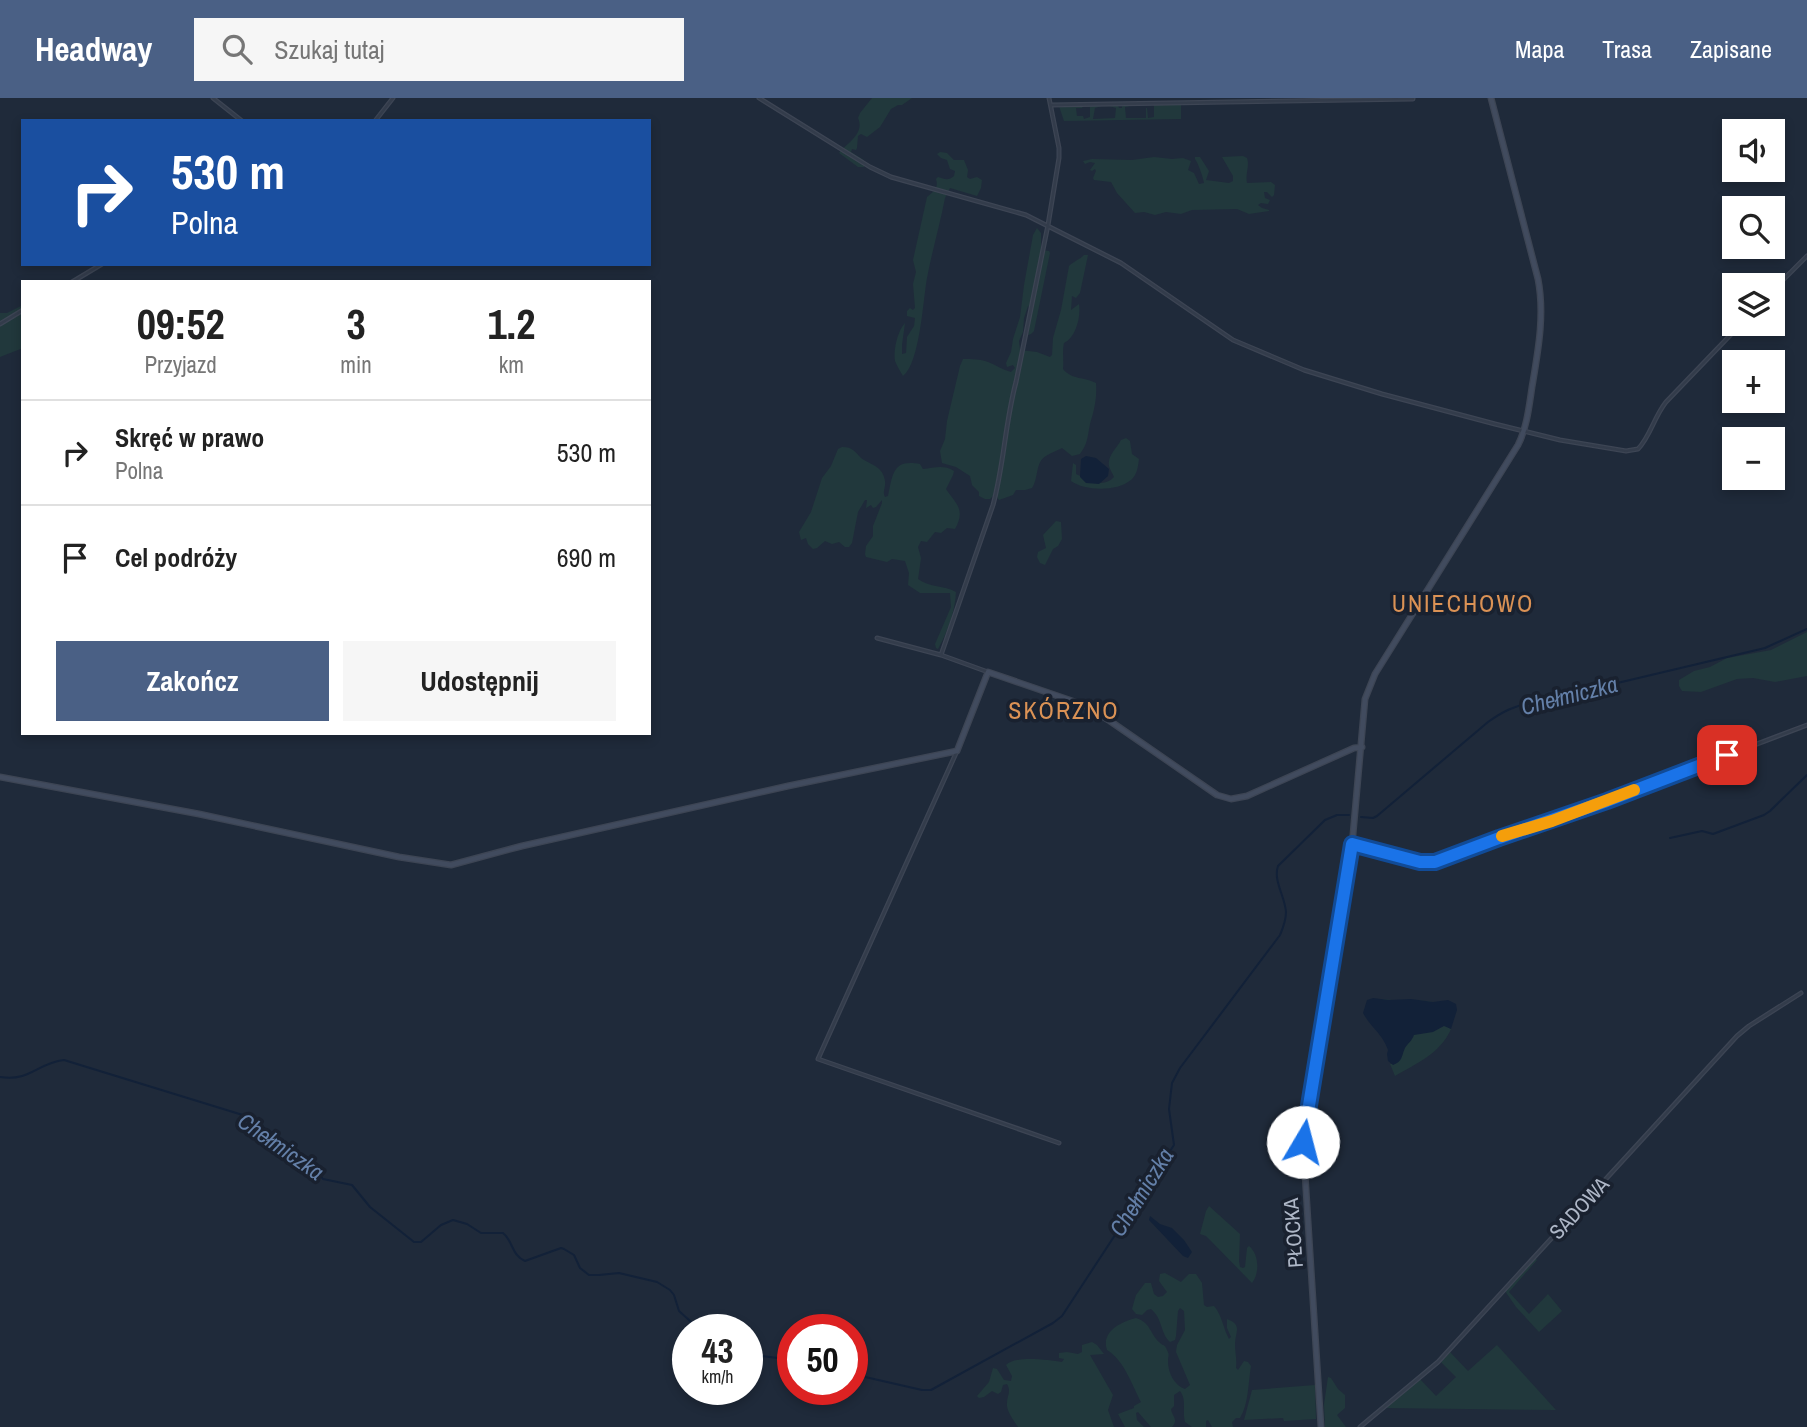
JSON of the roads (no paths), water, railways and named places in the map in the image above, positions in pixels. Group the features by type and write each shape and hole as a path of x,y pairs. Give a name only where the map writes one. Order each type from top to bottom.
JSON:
{"street":[{"path":"213,98 239,119"},
{"path":"377,119 393,98"},
{"path":"759,98 870,167 891,177 1026,215 1121,262 1233,340 1317,374 1524,432 1622,450 1638,449 1666,402 1729,336"},
{"path":"941,655 995,497 1009,406 1048,225 1059,149 1049,98"},
{"path":"1050,105 1413,98"},
{"name":"PŁOCKA","path":"1321,1427 1303,1142 1352,844 1365,699 1375,674 1511,458 1524,432 1541,329 1542,301 1535,266 1491,98"},
{"path":"1785,278 1807,256"},
{"path":"75,280 99,266"},
{"path":"0,324 21,311"},
{"path":"877,638 941,655 1084,705 1207,790 1226,799 1247,796 1362,747"},
{"path":"988,672 957,751 818,1059 1059,1143"},
{"path":"1352,844 1420,862 1435,862 1607,801 1807,725"},
{"path":"0,776 199,814 399,857 451,864 788,786 957,751"},
{"name":"SADOWA","path":"1360,1427 1435,1365 1737,1036 1801,993"}],"water":[{"path":"1086,456 1096,458 1109,469 1108,476 1099,484 1086,483 1080,477 1081,459"},
{"path":"1373,998 1433,1002 1448,1000 1456,1004 1457,1010 1451,1029 1444,1026 1433,1032 1414,1035 1400,1060 1393,1065 1388,1061 1388,1050 1383,1039 1363,1013 1367,1000"},
{"path":"1150,1216 1160,1224 1172,1228 1184,1240 1192,1252 1188,1258 1149,1220"}],"waterway":[{"name":"Chełmiczka","path":"1361,817 1377,816 1488,722 1509,709 1765,648 1807,629"},
{"path":"1670,838 1702,831 1713,834 1764,815 1807,775"},
{"name":"Chełmiczka","path":"868,1378 931,1390 1062,1316 1174,1145 1169,1109 1172,1083 1180,1068 1280,935 1286,912 1277,877 1278,866 1325,820 1337,815 1349,815"},
{"name":"Chełmiczka","path":"0,1077 19,1077 64,1060 246,1116 309,1161 323,1179 352,1185 370,1207 414,1242 421,1242 441,1225 453,1220 467,1224 481,1233 503,1233 517,1256 525,1261 561,1248 574,1255 580,1268 589,1275 619,1273 657,1282 674,1295 682,1314"},
{"name":"Chełmiczka","path":"763,1356 777,1358"}],"district":[{"name":"UNIECHOWO","path":"1463,603"},
{"name":"SKÓRZNO","path":"1064,710"}]}
